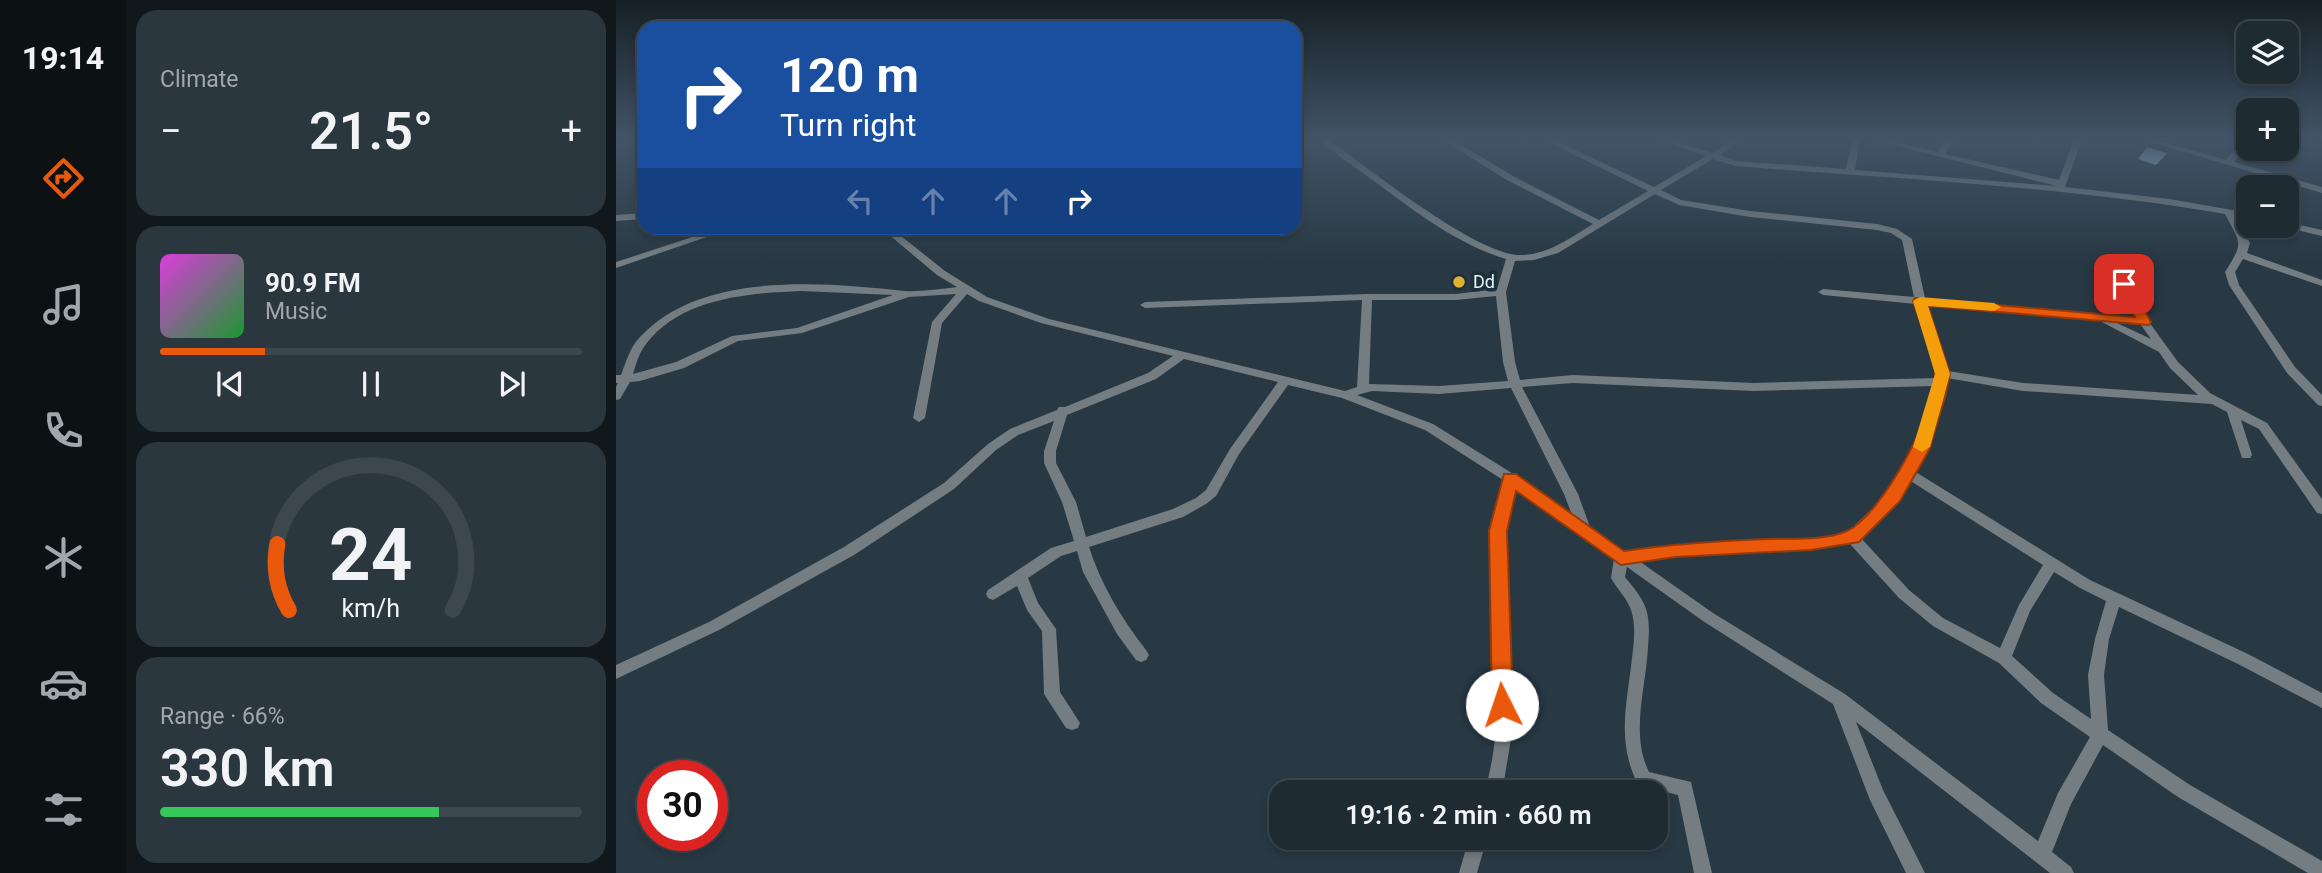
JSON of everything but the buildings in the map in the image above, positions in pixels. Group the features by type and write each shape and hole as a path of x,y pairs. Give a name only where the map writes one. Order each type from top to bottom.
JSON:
{"street":[{"path":"1381,180 1435,218 1490,250 1511,258 1536,257 1555,251 1672,180"},
{"path":"1513,180 1598,223"},
{"path":"1621,558 1675,550 1811,544 1852,537 1894,496 1908,473 1920,450 1941,378 1920,301 1911,250 1907,240 1895,231 1679,202 1630,180"},
{"path":"1959,180 2061,186 2236,214"},
{"path":"2038,180 2061,186"},
{"path":"2061,186 2063,180"},
{"path":"2288,180 2322,190"},
{"path":"2228,212 2245,243 2242,255 2230,272 2238,293 2291,370 2322,402"},
{"path":"616,218 637,216"},
{"path":"2299,228 2322,233"},
{"path":"616,265 707,235"},
{"path":"895,235 965,290 1045,321 1345,395 1429,426 1510,478 1621,558 1839,699 2065,873"},
{"path":"2242,255 2322,283"},
{"path":"1511,258 1502,292 1508,362 1515,384 1571,494 1585,531"},
{"path":"2110,270 2124,284 2162,349 2191,383 2233,413 2263,426 2322,509"},
{"path":"616,396 635,352 655,328 691,308 721,297 770,287 908,294 965,290"},
{"path":"919,418 937,322 965,290"},
{"path":"1145,305 1367,297 1456,297 1502,292"},
{"path":"1824,292 2144,322"},
{"path":"622,379 680,365 736,338 798,331 908,294"},
{"path":"1363,388 1367,297"},
{"path":"2087,315 2162,349"},
{"path":"616,672 714,626 849,551 949,486 992,447 1014,432 1142,380 1182,355"},
{"path":"1345,395 1363,388 1439,390 1598,379 1754,387 1941,378 2056,390 2212,400"},
{"path":"993,594 1056,552 1178,513 1201,501 1210,493 1234,452 1286,379"},
{"path":"1063,410 1050,451 1050,463 1069,502 1080,546 1105,601 1141,654"},
{"path":"2233,413 2246,454"},
{"path":"1908,473 2051,564 2322,701"},
{"path":"1496,780 1504,725 1499,664 1498,531 1510,478"},
{"path":"1852,537 1926,613 2004,658 2047,698 2184,791 2322,871"},
{"path":"1621,558 1618,578 1634,599 1642,625 1634,719 1635,761 1644,779 1685,788 1703,873"},
{"path":"2004,658 2024,609 2051,564"},
{"path":"1020,576 1032,606 1049,629 1052,694 1072,723"},
{"path":"2042,855 2064,799 2100,735 2096,675 2102,639 2114,598"},
{"path":"1839,699 1876,794 1916,873"},
{"path":"1468,873 1475,850"}],"slow traffic":[{"path":"1922,447 1942,374 1920,301 1994,307"}],"place":[{"name":"Dd","path":"1459,282"}],"route":[{"path":"1502,705 1498,531 1501,508 1510,478 1621,558 1675,550 1811,544 1852,537 1894,496 1920,450 1930,422 1942,374 1920,301 2144,322 2124,284"}]}
